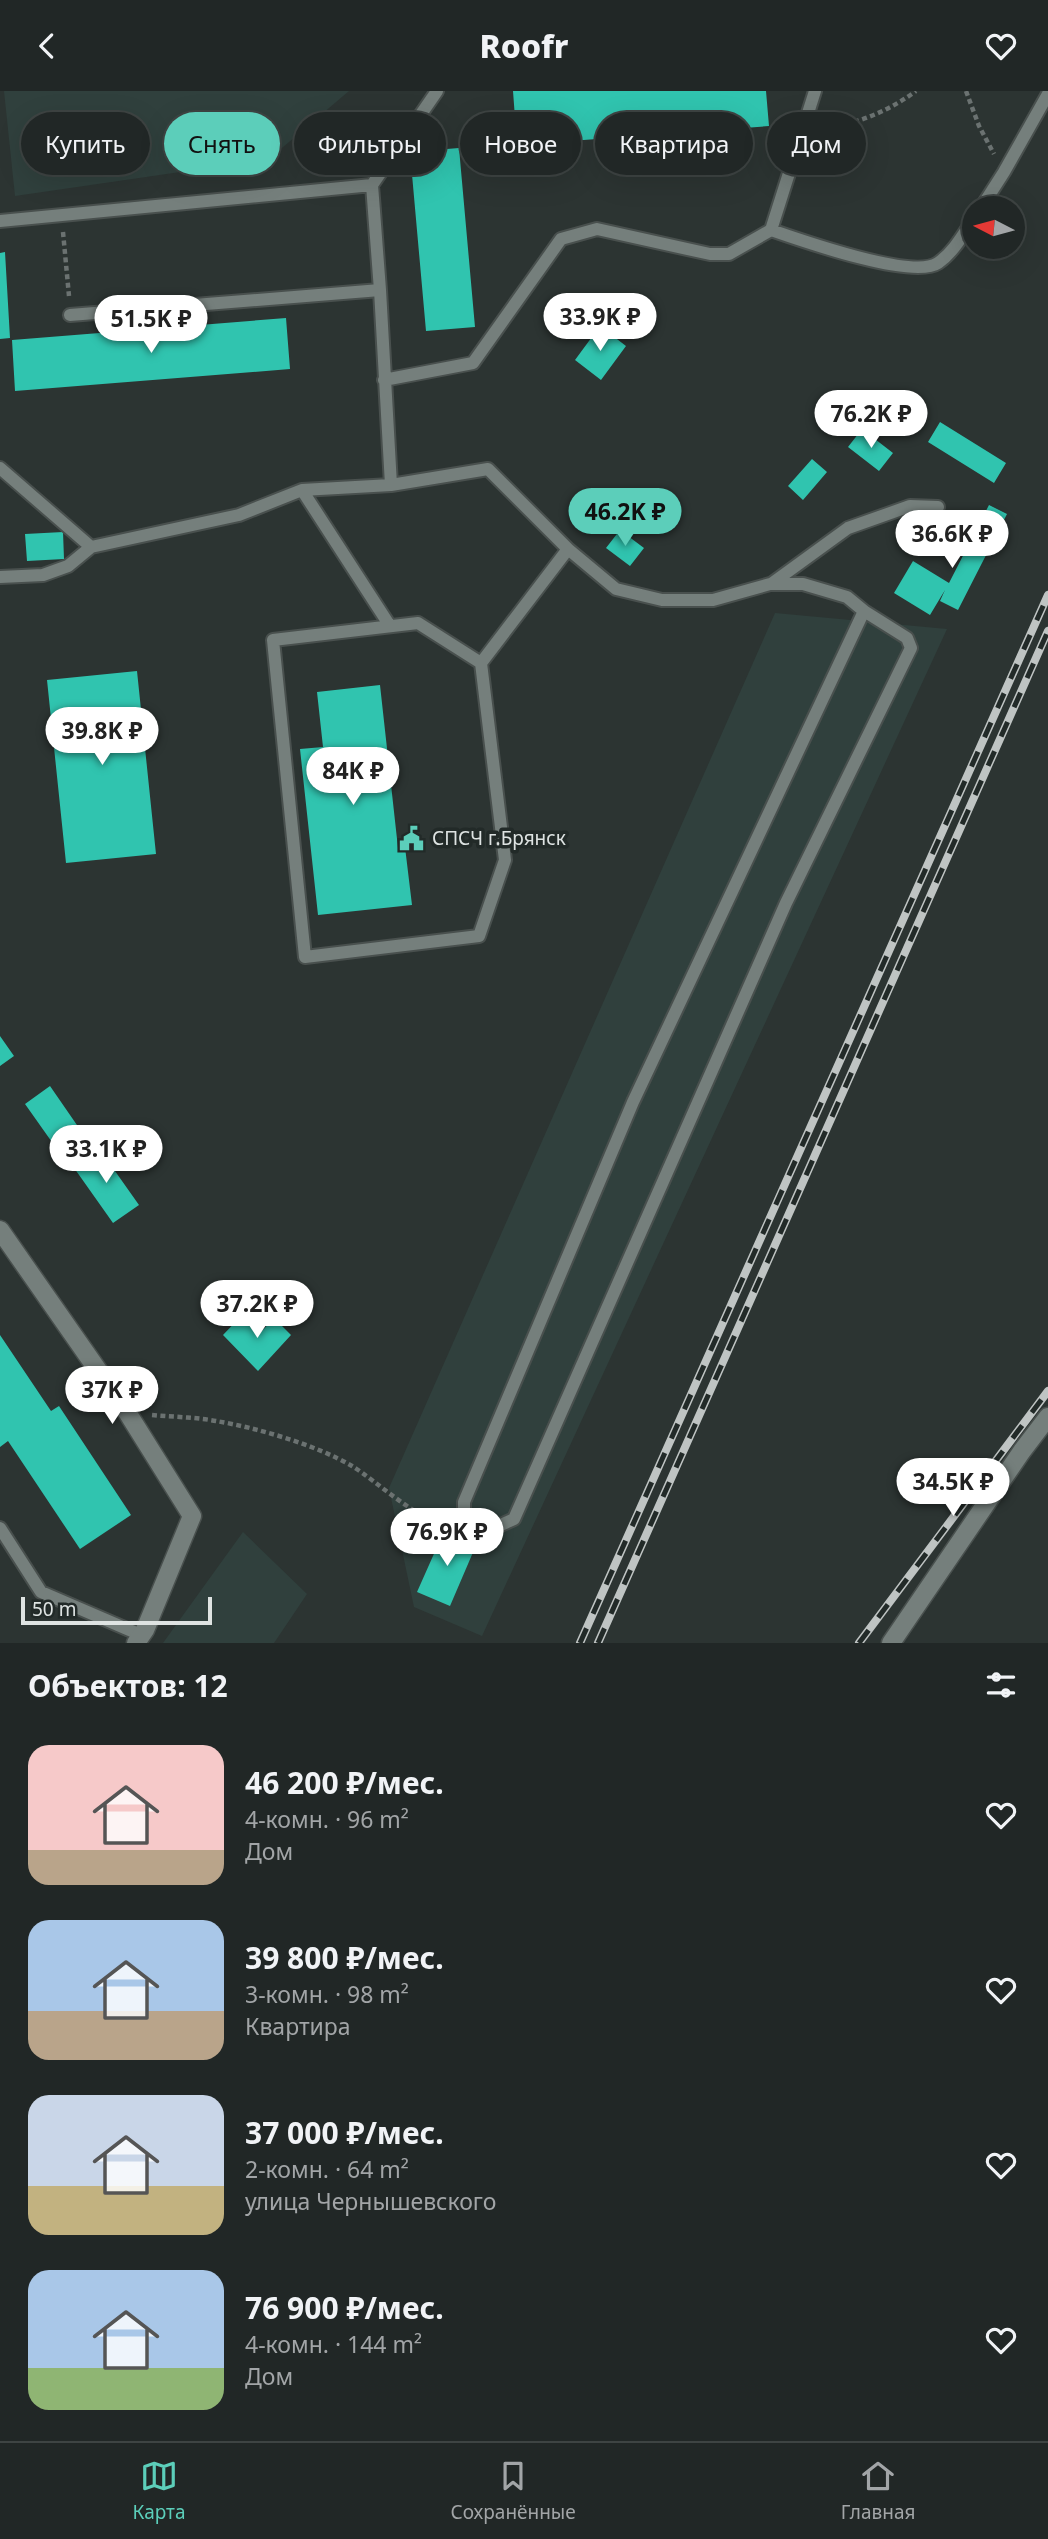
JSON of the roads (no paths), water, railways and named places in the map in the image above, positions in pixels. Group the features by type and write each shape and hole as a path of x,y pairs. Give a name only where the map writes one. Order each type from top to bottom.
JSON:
{"street":[{"path":"0,1230 127,1412 192,1516 138,1639"},
{"path":"891,1643 1048,1417"}],"lane":[{"path":"391,485 372,185 437,91"},
{"path":"384,380 473,363 561,239 597,229 710,254 729,254 771,230 815,91"},
{"path":"989,196 1048,94"},
{"path":"0,221 372,185"},
{"path":"771,230 849,255 914,268 936,265 962,236"},
{"path":"70,315 380,290"},
{"path":"0,468 91,547"},
{"path":"0,577 43,575 68,566 91,547 239,515 302,490 391,485 488,469 568,549 616,589 662,600 713,600 770,584 803,585 847,597 907,638 911,648 786,903 514,1519 492,1529 464,1518 464,1501 633,1102 864,611"},
{"path":"302,490 390,626"},
{"path":"770,584 848,528 910,506 938,507"},
{"path":"481,663 418,622 273,640 305,957 480,936 505,860 481,663 568,549"},
{"path":"0,1528 41,1592 138,1639"}],"railway":[{"path":"580,1643 1048,595"},
{"path":"598,1643 1048,631"},
{"path":"859,1643 1048,1391"}],"place":[{"name":"СПСЧ г.Брянск","path":"412,838"}]}
